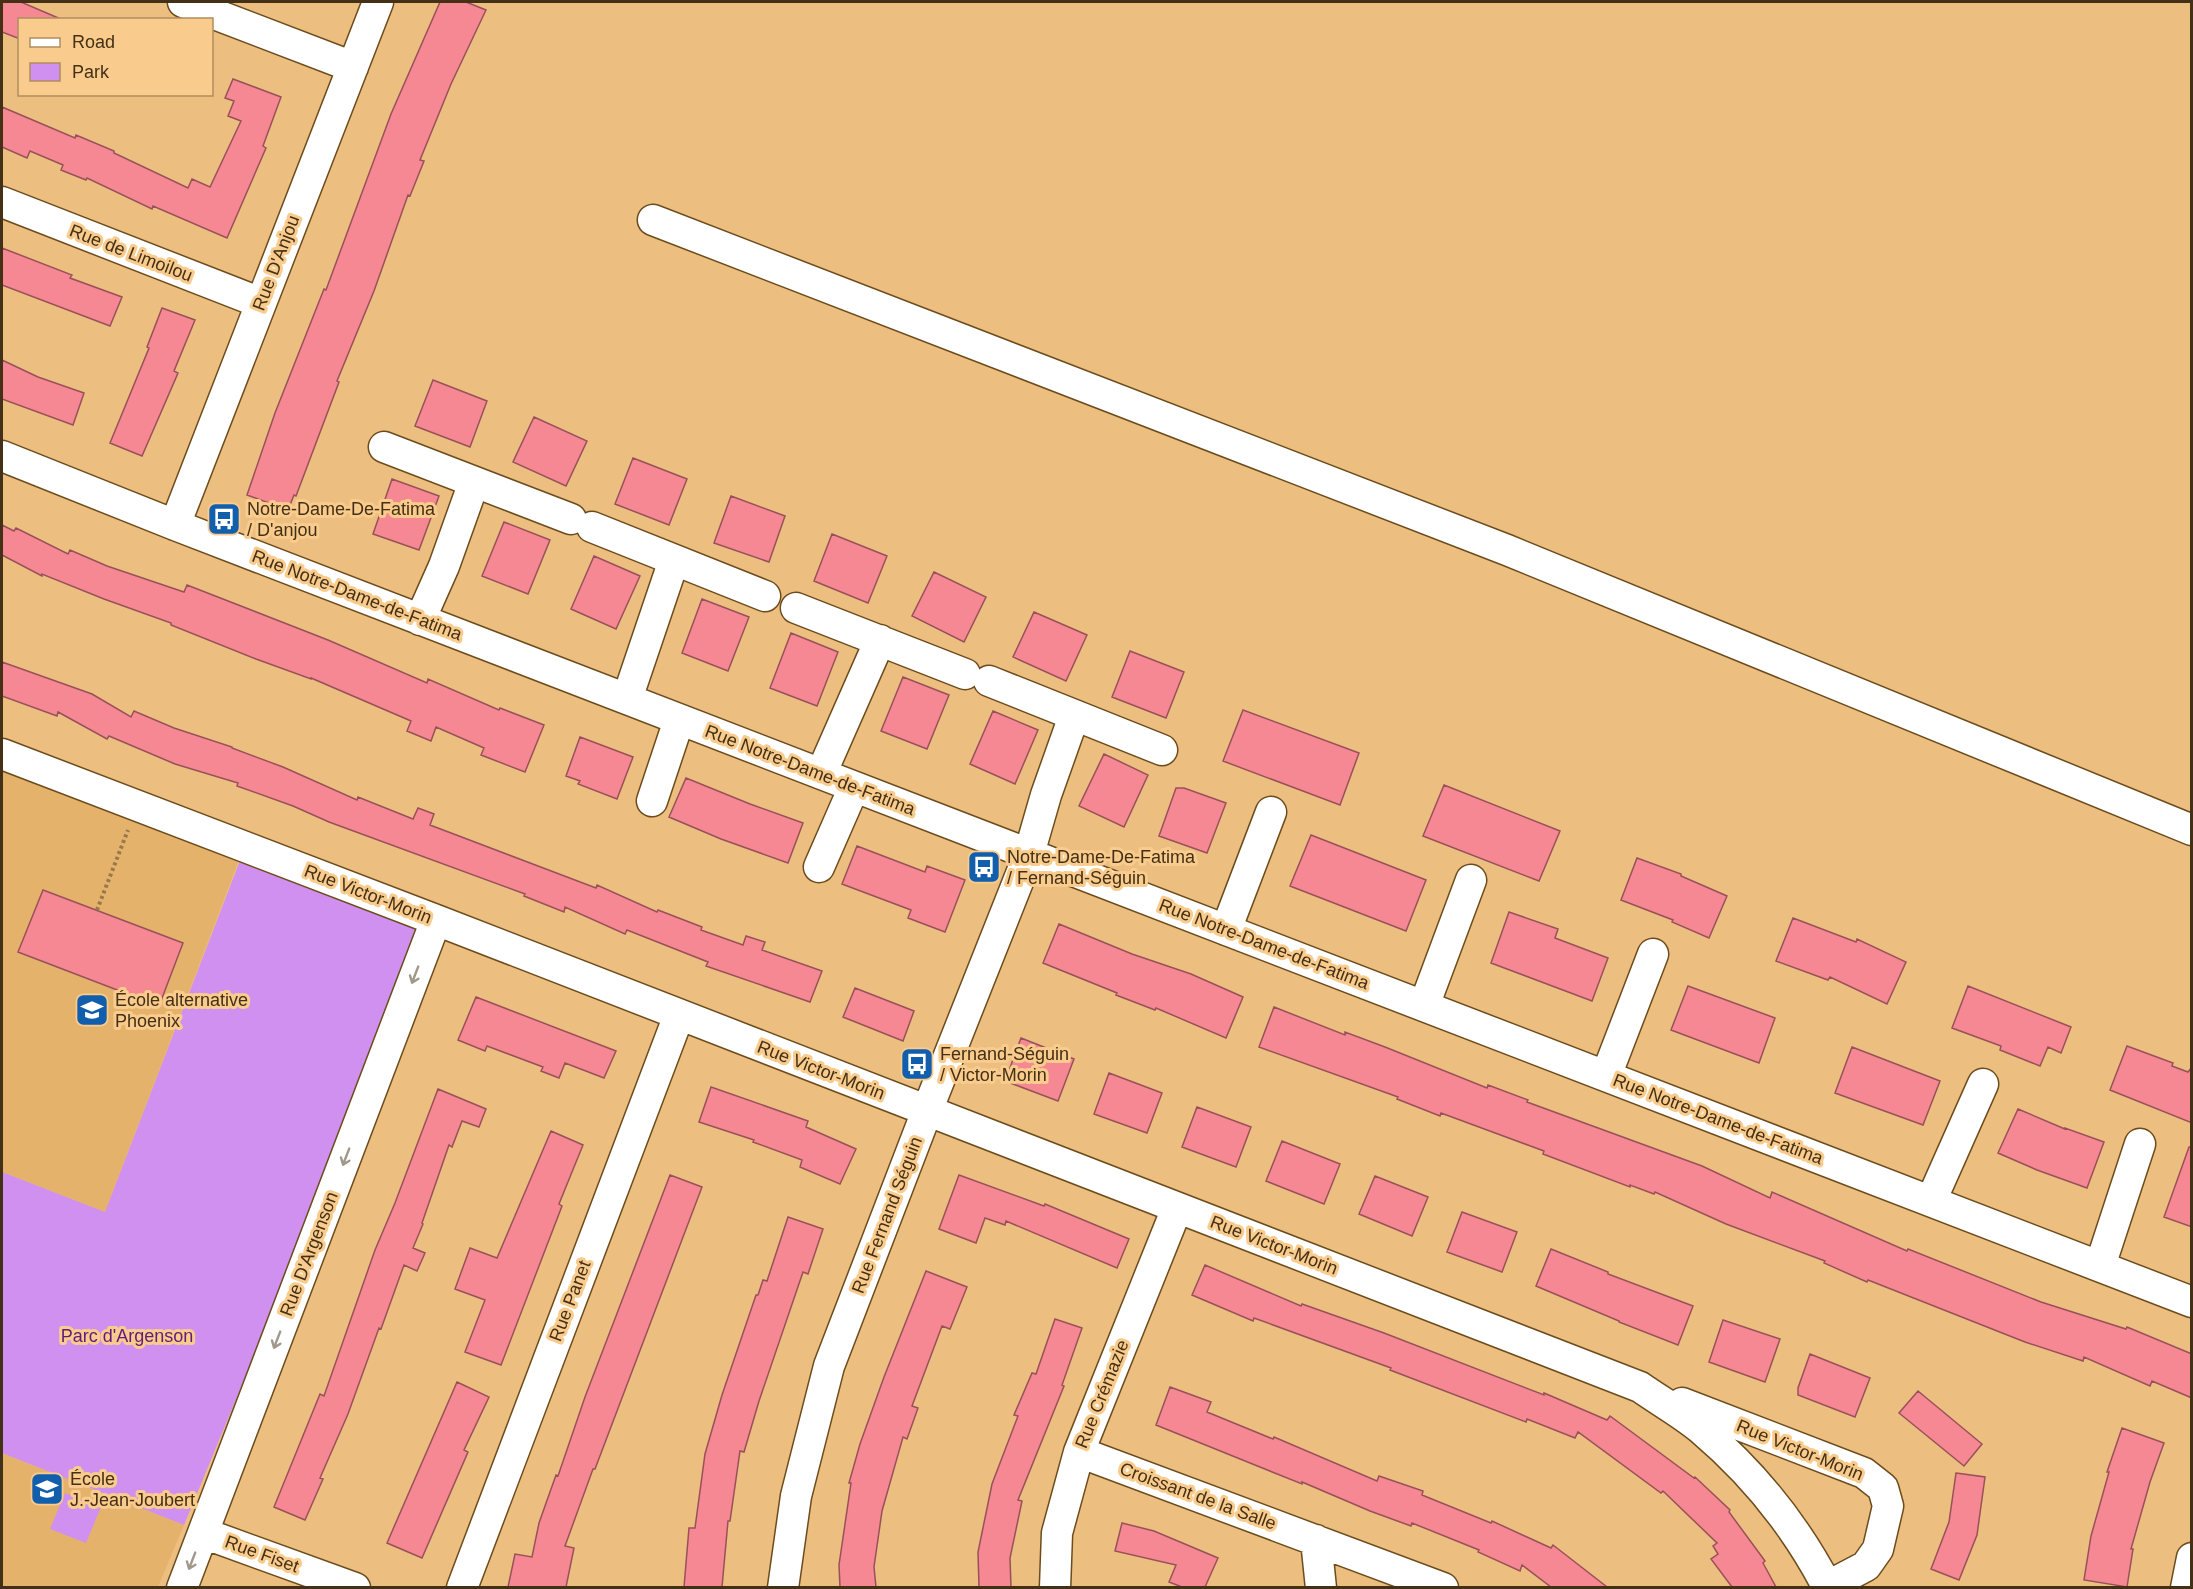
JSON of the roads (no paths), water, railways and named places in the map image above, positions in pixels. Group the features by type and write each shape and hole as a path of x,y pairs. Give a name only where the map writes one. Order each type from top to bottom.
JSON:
{"street":[{"path":"183,2 353,67"},
{"name":"Rue D'Anjou","path":"175,525 378,2"},
{"name":"Rue de Limoilou","path":"2,202 261,303"},
{"path":"653,220 1507,550 2192,830"},
{"path":"384,447 765,596"},
{"name":"Rue Notre-Dame-de-Fatima","path":"2,456 420,620 2192,1302"},
{"path":"420,620 444,566 474,482"},
{"path":"627,699 674,560"},
{"path":"796,608 1162,750"},
{"path":"821,774 880,640"},
{"name":"Rue Fernand Séguin","path":"783,1587 796,1496 829,1365 1029,854 1046,795 1074,716"},
{"path":"652,801 680,720"},
{"name":"Rue Victor-Morin","path":"2,754 1864,1473 1883,1488 1888,1506 1878,1549 1866,1566 1828,1587 1797,1533 1745,1471 1700,1429 1640,1387"},
{"path":"819,867 854,787"},
{"path":"1226,930 1271,812"},
{"path":"1424,1006 1471,880"},
{"name":"Rue D'Argenson","path":"182,1587 436,921"},
{"path":"1606,1076 1653,954"},
{"name":"Rue Panet","path":"462,1587 679,1015"},
{"path":"1931,1201 1983,1084"},
{"path":"2100,1266 2140,1144"},
{"name":"Rue Crémazie","path":"1055,1587 1057,1533 1079,1452 1177,1208"},
{"name":"Croissant de la Salle","path":"1079,1452 1316,1540 1402,1580 1443,1587"},
{"name":"Rue Fiset","path":"203,1533 356,1587"},
{"path":"1316,1540 1321,1587"},
{"path":"2186,1587 2192,1558"}],"place":[{"name":"Notre-Dame-De-Fatima / D'anjou","path":"224,519"},
{"name":"Notre-Dame-De-Fatima / Fernand-Séguin","path":"984,867"},
{"name":"École alternative Phoenix","path":"92,1010"},
{"name":"Fernand-Séguin / Victor-Morin","path":"917,1064"},
{"name":"École J.-Jean-Joubert","path":"47,1489"}],"park label":[{"name":"Parc d'Argenson","path":"127,1336"}]}
